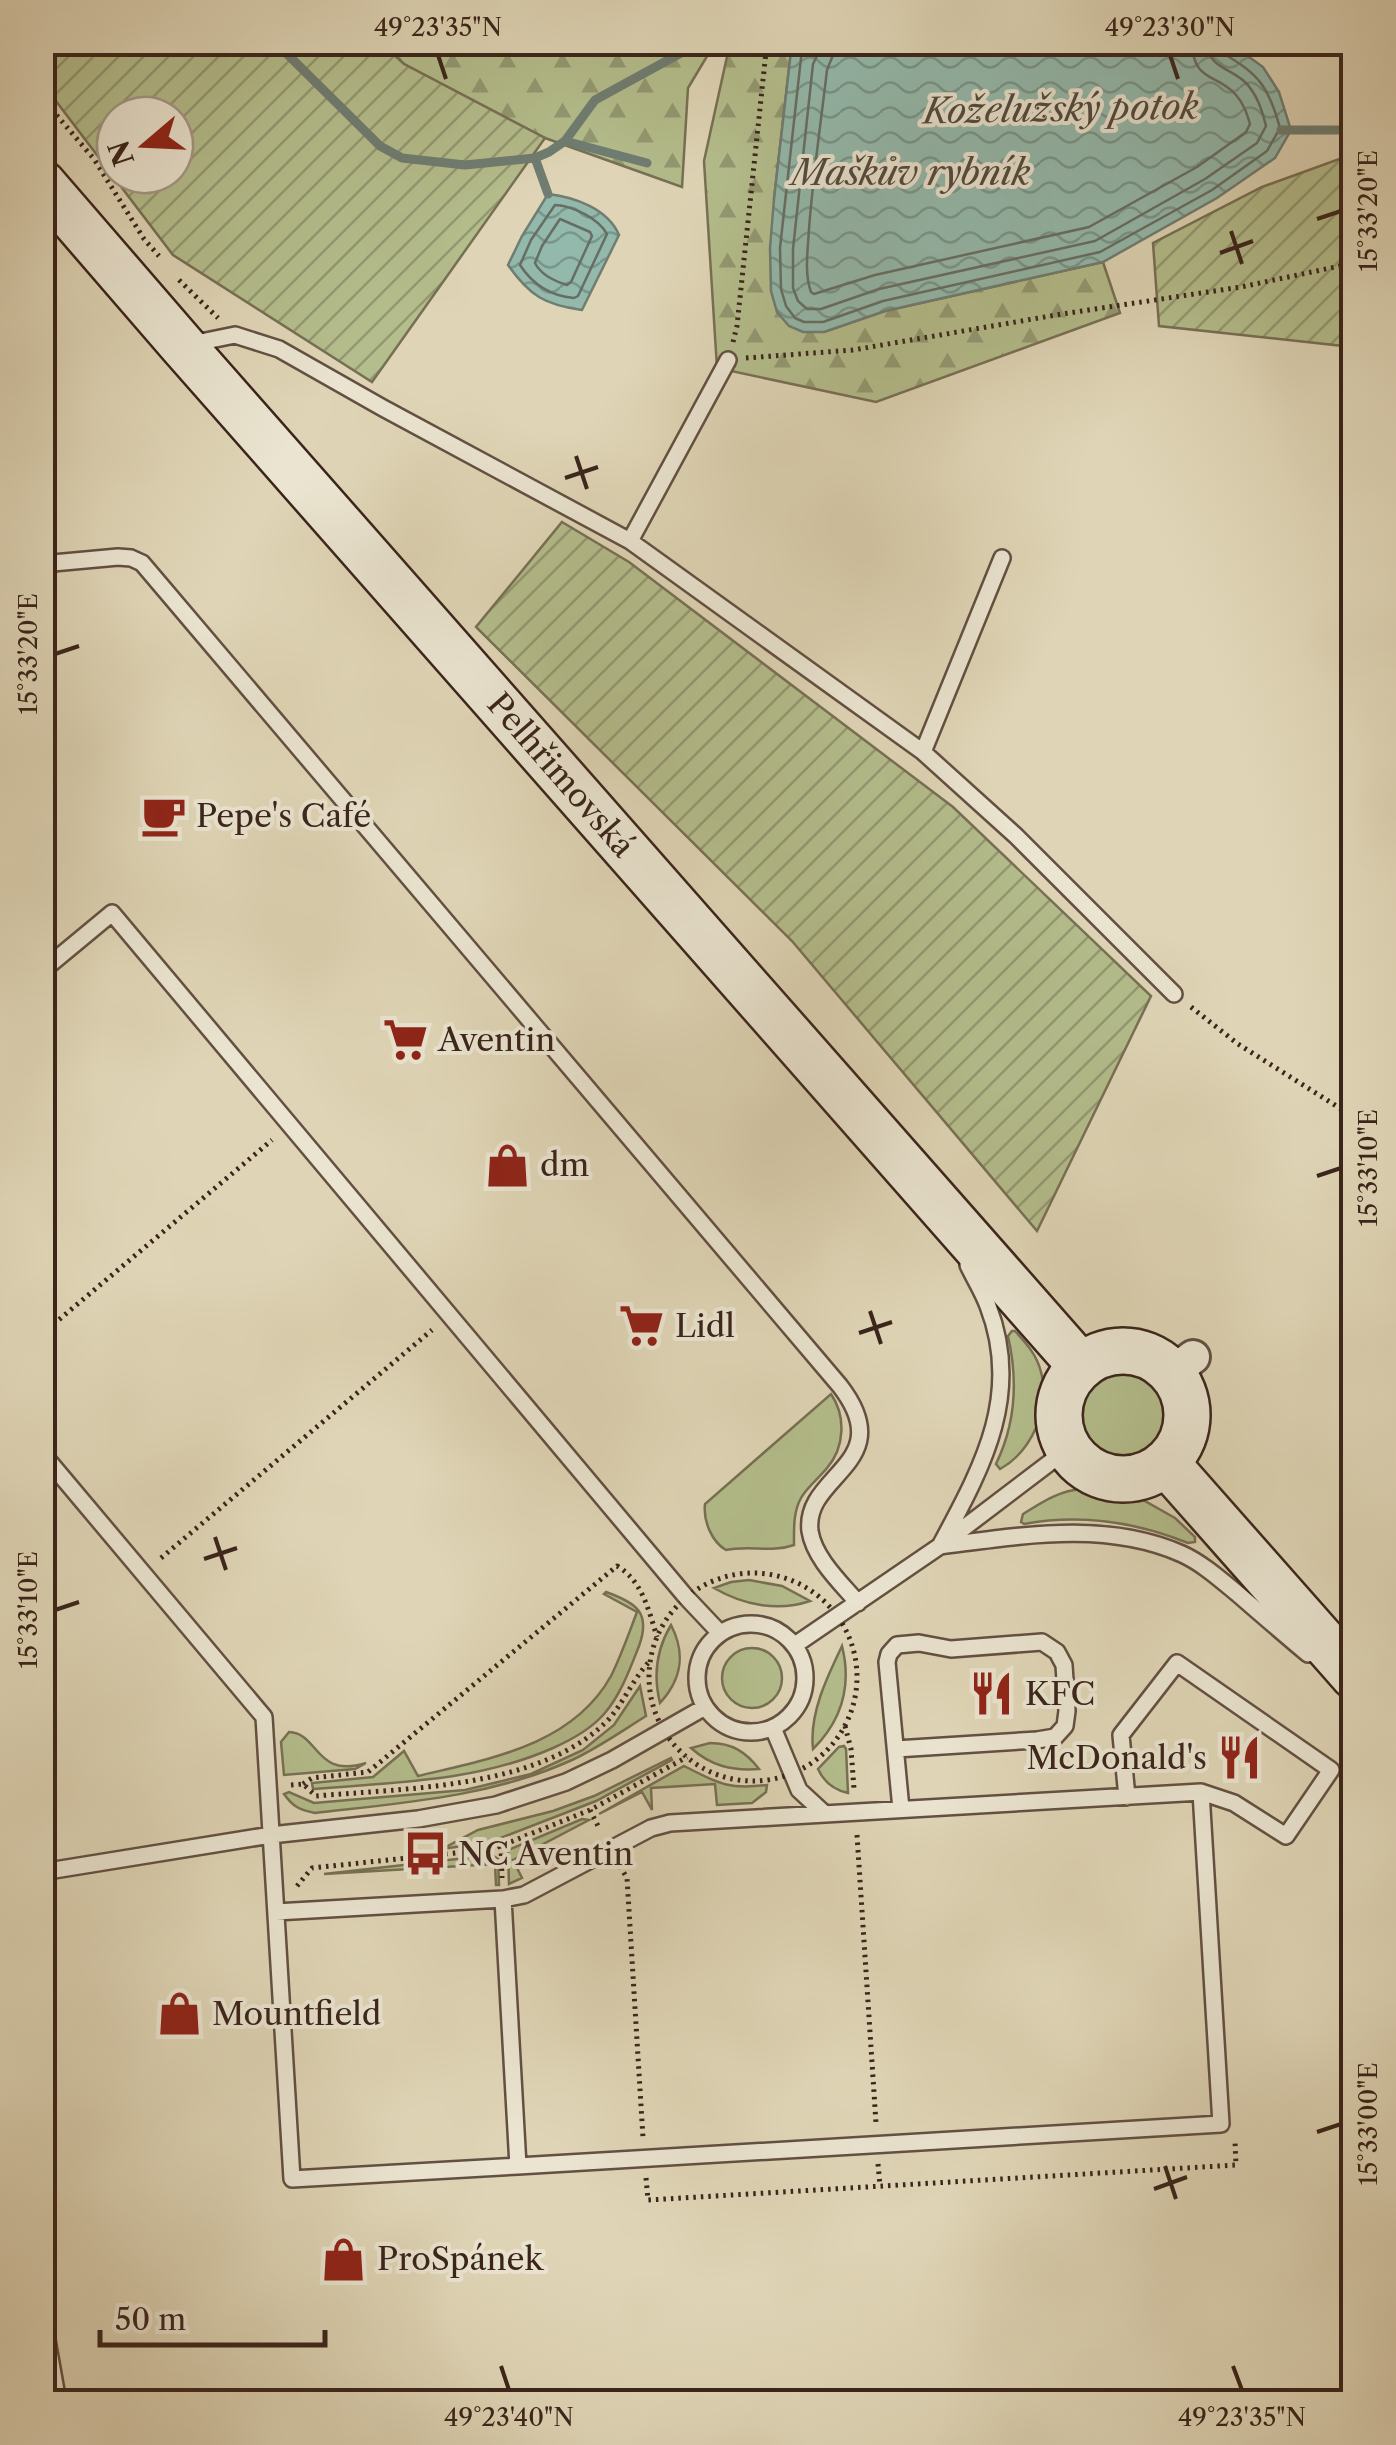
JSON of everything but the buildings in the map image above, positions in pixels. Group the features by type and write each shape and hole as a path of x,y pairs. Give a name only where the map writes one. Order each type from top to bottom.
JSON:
{"main road":[{"name":"Pelhřimovská","path":"42,182 182,346 1082,1366"},
{"path":"1128,1351 1182,1365 1187,1420 1184,1436 1166,1463 1150,1473 1114,1479 1081,1463 1069,1448 1059,1414 1062,1396 1082,1366 1111,1352 1128,1351"},
{"path":"1166,1463 1354,1676"}],"lane":[{"path":"182,346 235,334 279,349 630,541 922,752 1016,836 1174,994"},
{"path":"630,541 728,360"},
{"path":"42,564 118,556 142,563 854,1403 859,1434 854,1456 813,1506 810,1532 820,1557 858,1603"},
{"path":"922,752 1002,558"},
{"path":"42,972 112,913 720,1633"},
{"path":"937,1204 989,1307 1001,1379 996,1424 984,1460 940,1546"},
{"path":"796,1645 940,1546 1069,1448"},
{"path":"42,1453 264,1717 292,2178 1221,2124 1201,1792"},
{"path":"940,1546 1069,1532 1128,1538 1183,1554 1216,1575 1354,1692"},
{"path":"752,1623 784,1633 796,1645 806,1676 804,1692 787,1719 760,1732 736,1730 706,1707 697,1681 698,1667 710,1642 720,1633 752,1623"},
{"path":"896,1749 1055,1737 1065,1726 1067,1712 1064,1664 1057,1652 1042,1642 951,1649 919,1643 897,1645 887,1662 901,1809"},
{"path":"276,1912 524,1895 651,1828 670,1823 1201,1792 1234,1804 1286,1836 1331,1770 1177,1663 1121,1735 1127,1796"},
{"path":"42,1872 270,1835 496,1806 566,1782 706,1707"},
{"path":"773,1728 799,1790 825,1814"},
{"path":"502,1899 518,2166"},
{"path":"42,2312 58,2402"}],"path":[{"path":"766,42 737,326 728,360 853,350 1241,286 1354,263"},
{"path":"42,98 94,159 144,238 166,265"},
{"path":"177,278 235,334"},
{"path":"1174,994 1238,1044 1354,1117"},
{"path":"42,1334 290,1125"},
{"path":"143,1573 449,1315"},
{"path":"268,1786 368,1772 617,1566 626,1571 643,1595 658,1637"},
{"path":"730,1576 778,1576 801,1584 838,1616 856,1659 856,1693 845,1726 832,1746 814,1762 774,1779 737,1780 687,1757 665,1731 654,1709 651,1660 670,1615 686,1597 730,1576"},
{"path":"302,1784 316,1796 334,1795 466,1783 530,1766 579,1743 610,1718 637,1674 651,1660"},
{"path":"845,1726 851,1749 856,1812 880,2186"},
{"path":"275,1892 297,1886 312,1868 493,1849 590,1810 687,1757"},
{"path":"590,1810 627,1878 648,2200 1236,2164 1234,2136 1221,2124"},
{"path":"501,1846 502,1899"}],"green space":[{"path":"43,42 381,43 404,64 545,138 372,382 173,255 127,195 195,195 195,95 95,95 95,152 43,84"},
{"path":"381,43 715,43 688,88 682,187 545,138 404,64"},
{"path":"730,43 802,43 791,51 774,199 824,332 885,311 1103,262 1120,313 876,402 717,368 704,161"},
{"path":"1353,154 1353,347 1159,326 1153,243 1262,187"},
{"path":"562,522 629,562 953,807 1151,996 1037,1231 792,941 476,627"},
{"path":"1012,1331 1037,1360 1044,1400 1029,1440 1000,1469 996,1464 1008,1433 1013,1401 1008,1336"},
{"path":"1123,1370 1155,1383 1168,1415 1155,1447 1123,1460 1091,1447 1078,1415 1091,1383"},
{"path":"831,1394 841,1422 840,1441 833,1460 798,1503 794,1545 726,1550 710,1530 705,1504"},
{"path":"1083,1489 1143,1500 1175,1518 1195,1537 1195,1542 1107,1522 1021,1522 1023,1514 1044,1501"},
{"path":"749,1580 782,1586 810,1601 786,1606 761,1605 714,1588"},
{"path":"606,1592 626,1600 639,1611 642,1635 610,1707 580,1734 495,1768 405,1782 313,1789 312,1783 373,1777 404,1751 418,1776 472,1763 526,1746 574,1719 611,1676 637,1612"},
{"path":"671,1625 679,1646 679,1666 673,1685 660,1703 657,1663"},
{"path":"842,1646 846,1675 842,1702 831,1726 813,1749 816,1709"},
{"path":"752,1648 773,1657 782,1678 773,1699 752,1708 731,1699 722,1678 731,1657"},
{"path":"640,1686 646,1716 572,1760 510,1782 446,1797 315,1813 297,1807 284,1794 289,1792 314,1803 465,1790 531,1774 583,1750 614,1725"},
{"path":"289,1732 299,1734 337,1765 366,1763 355,1769 284,1775 281,1742"},
{"path":"710,1743 738,1750 759,1769 722,1766 691,1748"},
{"path":"844,1746 848,1793 830,1785 818,1769"},
{"path":"671,1758 596,1801 490,1842 442,1849 478,1830 594,1796"},
{"path":"684,1766 723,1784 767,1785 766,1792 752,1803 717,1805 715,1784 651,1788 652,1810 642,1792 599,1814"},
{"path":"582,1819 589,1820 513,1860 522,1878 509,1884 508,1850"},
{"path":"492,1855 498,1859 499,1885 495,1864 324,1874"}],"water":[{"name":"Maškův rybník","path":"802,42 1206,43 1238,49 1263,67 1279,92 1291,130 1275,158 1217,198 1103,262 885,311 824,332 803,332 789,326 777,312 771,291 770,248 791,51"},
{"path":"548,194 599,211 619,235 582,310 539,297 508,265"}],"waterway":[{"name":"Koželužský potok","path":"275,42 380,146 402,158 465,165 535,158 549,152 565,141 595,100 696,42"},
{"name":"Koželužský potok","path":"1281,130 1354,130"},
{"path":"565,141 647,163"},
{"path":"535,158 548,194"}],"place":[{"name":"Pepe's Café","path":"163,816"},
{"name":"Aventin","path":"405,1040"},
{"name":"dm","path":"507,1165"},
{"name":"Lidl","path":"642,1326"},
{"name":"KFC","path":"992,1694"},
{"name":"McDonald's","path":"1240,1758"},
{"name":"NC Aventin","path":"425,1854"},
{"name":"Mountfield","path":"179,2014"},
{"name":"ProSpánek","path":"344,2259"}]}
